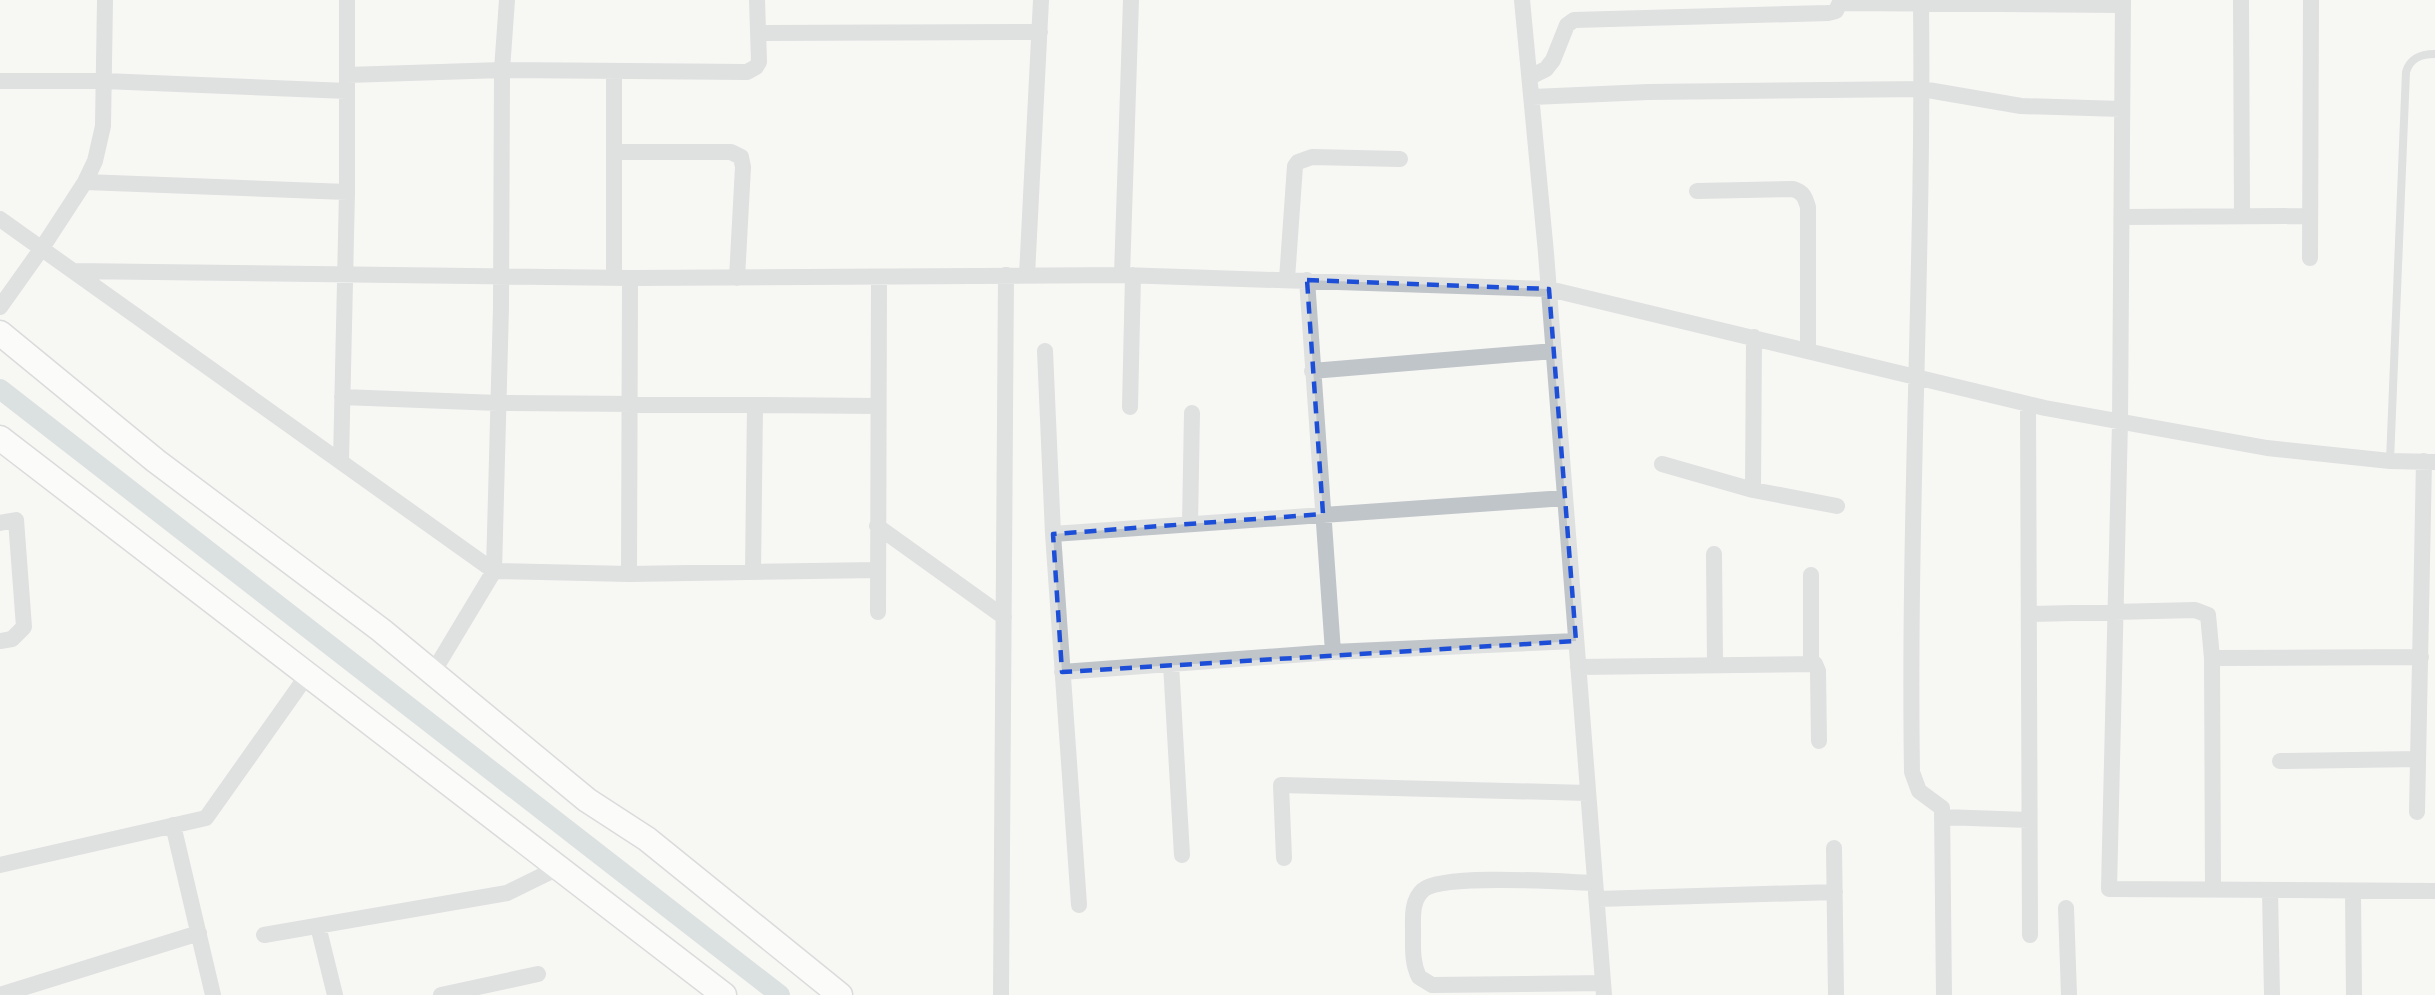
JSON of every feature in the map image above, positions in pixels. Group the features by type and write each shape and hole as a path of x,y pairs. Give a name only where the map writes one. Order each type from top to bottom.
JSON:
{"street":[{"path":"0,307 85,182 102,138 105,0"},
{"path":"341,460 347,192 347,0"},
{"path":"432,674 494,571 501,276 502,70 507,0"},
{"path":"0,81 347,83 502,70 752,70 759,62 757,0"},
{"path":"1027,275 1041,0"},
{"path":"1130,407 1127,275 1131,0"},
{"path":"1522,0 1549,289 1578,667 1588,793 1596,891 1604,989 1432,985 1419,977 1413,955 1413,908 1416,898 1432,884 1457,881 1596,891 1835,892"},
{"path":"2241,0 2242,216"},
{"path":"2310,258 2311,0"},
{"path":"1530,77 1546,69 1568,25 1574,20 1828,13 1836,11 1841,1 2123,2 2120,422 2109,889 2435,891"},
{"path":"1921,2 1922,89 1917,376 1912,507 1912,772 1918,790 1942,808 1944,995"},
{"path":"759,33 1040,33"},
{"path":"614,71 614,152 629,404 629,573"},
{"path":"1532,97 1648,92 1922,89 2033,107 2122,109"},
{"path":"614,152 731,152 741,157 743,167 737,278"},
{"path":"1287,279 1295,166 1298,162 1312,157 1400,159"},
{"path":"85,182 347,192"},
{"path":"1698,191 1793,189 1806,198 1808,207 1808,351"},
{"path":"2122,217 2310,216"},
{"path":"0,219 494,571 629,573 876,570"},
{"path":"73,271 622,278 1127,275 1549,289 2028,404 2120,422 2266,448 2390,460 2429,461 2428,636 2421,657 2417,812"},
{"path":"1001,995 1006,275"},
{"path":"878,612 876,570 879,277"},
{"path":"1306,280 1333,652"},
{"path":"0,333 156,460 268,543 587,800 647,839 840,995"},
{"path":"1753,490 1754,337"},
{"path":"1045,351 1053,534 1078,904"},
{"path":"1312,371 1554,351"},
{"path":"342,397 498,403 878,406"},
{"path":"2028,404 2030,935"},
{"path":"753,572 755,405"},
{"path":"1190,524 1192,413"},
{"path":"0,438 724,995"},
{"path":"1662,464 1753,490 1837,506"},
{"path":"1053,534 1565,498"},
{"path":"0,522 16,520 24,627 12,639 0,641"},
{"path":"877,526 1004,617"},
{"path":"1714,554 1715,664"},
{"path":"1810,663 1811,575"},
{"path":"2029,614 2116,610 2204,612 2210,621 2212,658 2213,889"},
{"path":"1062,672 1333,652 1576,641"},
{"path":"2212,658 2421,657"},
{"path":"1172,664 1182,855"},
{"path":"1578,667 1815,664 1818,671 1819,741"},
{"path":"0,865 206,818 308,674"},
{"path":"2280,761 2418,759"},
{"path":"1284,858 1281,785 1588,793"},
{"path":"1942,817 2029,820"},
{"path":"173,825 213,995"},
{"path":"1834,848 1836,995"},
{"path":"264,935 507,893 560,867"},
{"path":"2270,890 2272,995"},
{"path":"2353,891 2354,995"},
{"path":"2066,908 2069,995"},
{"path":"318,926 335,995"},
{"path":"0,995 199,933"},
{"path":"441,995 538,974"}],"lane":[{"path":"2390,460 2406,72 2408,63 2416,57 2435,54"}],"highlighted area":[{"path":"1307,280 1549,289 1576,641 1062,672 1053,534 1323,514"}],"waterway":[{"path":"0,389 780,995"}]}
